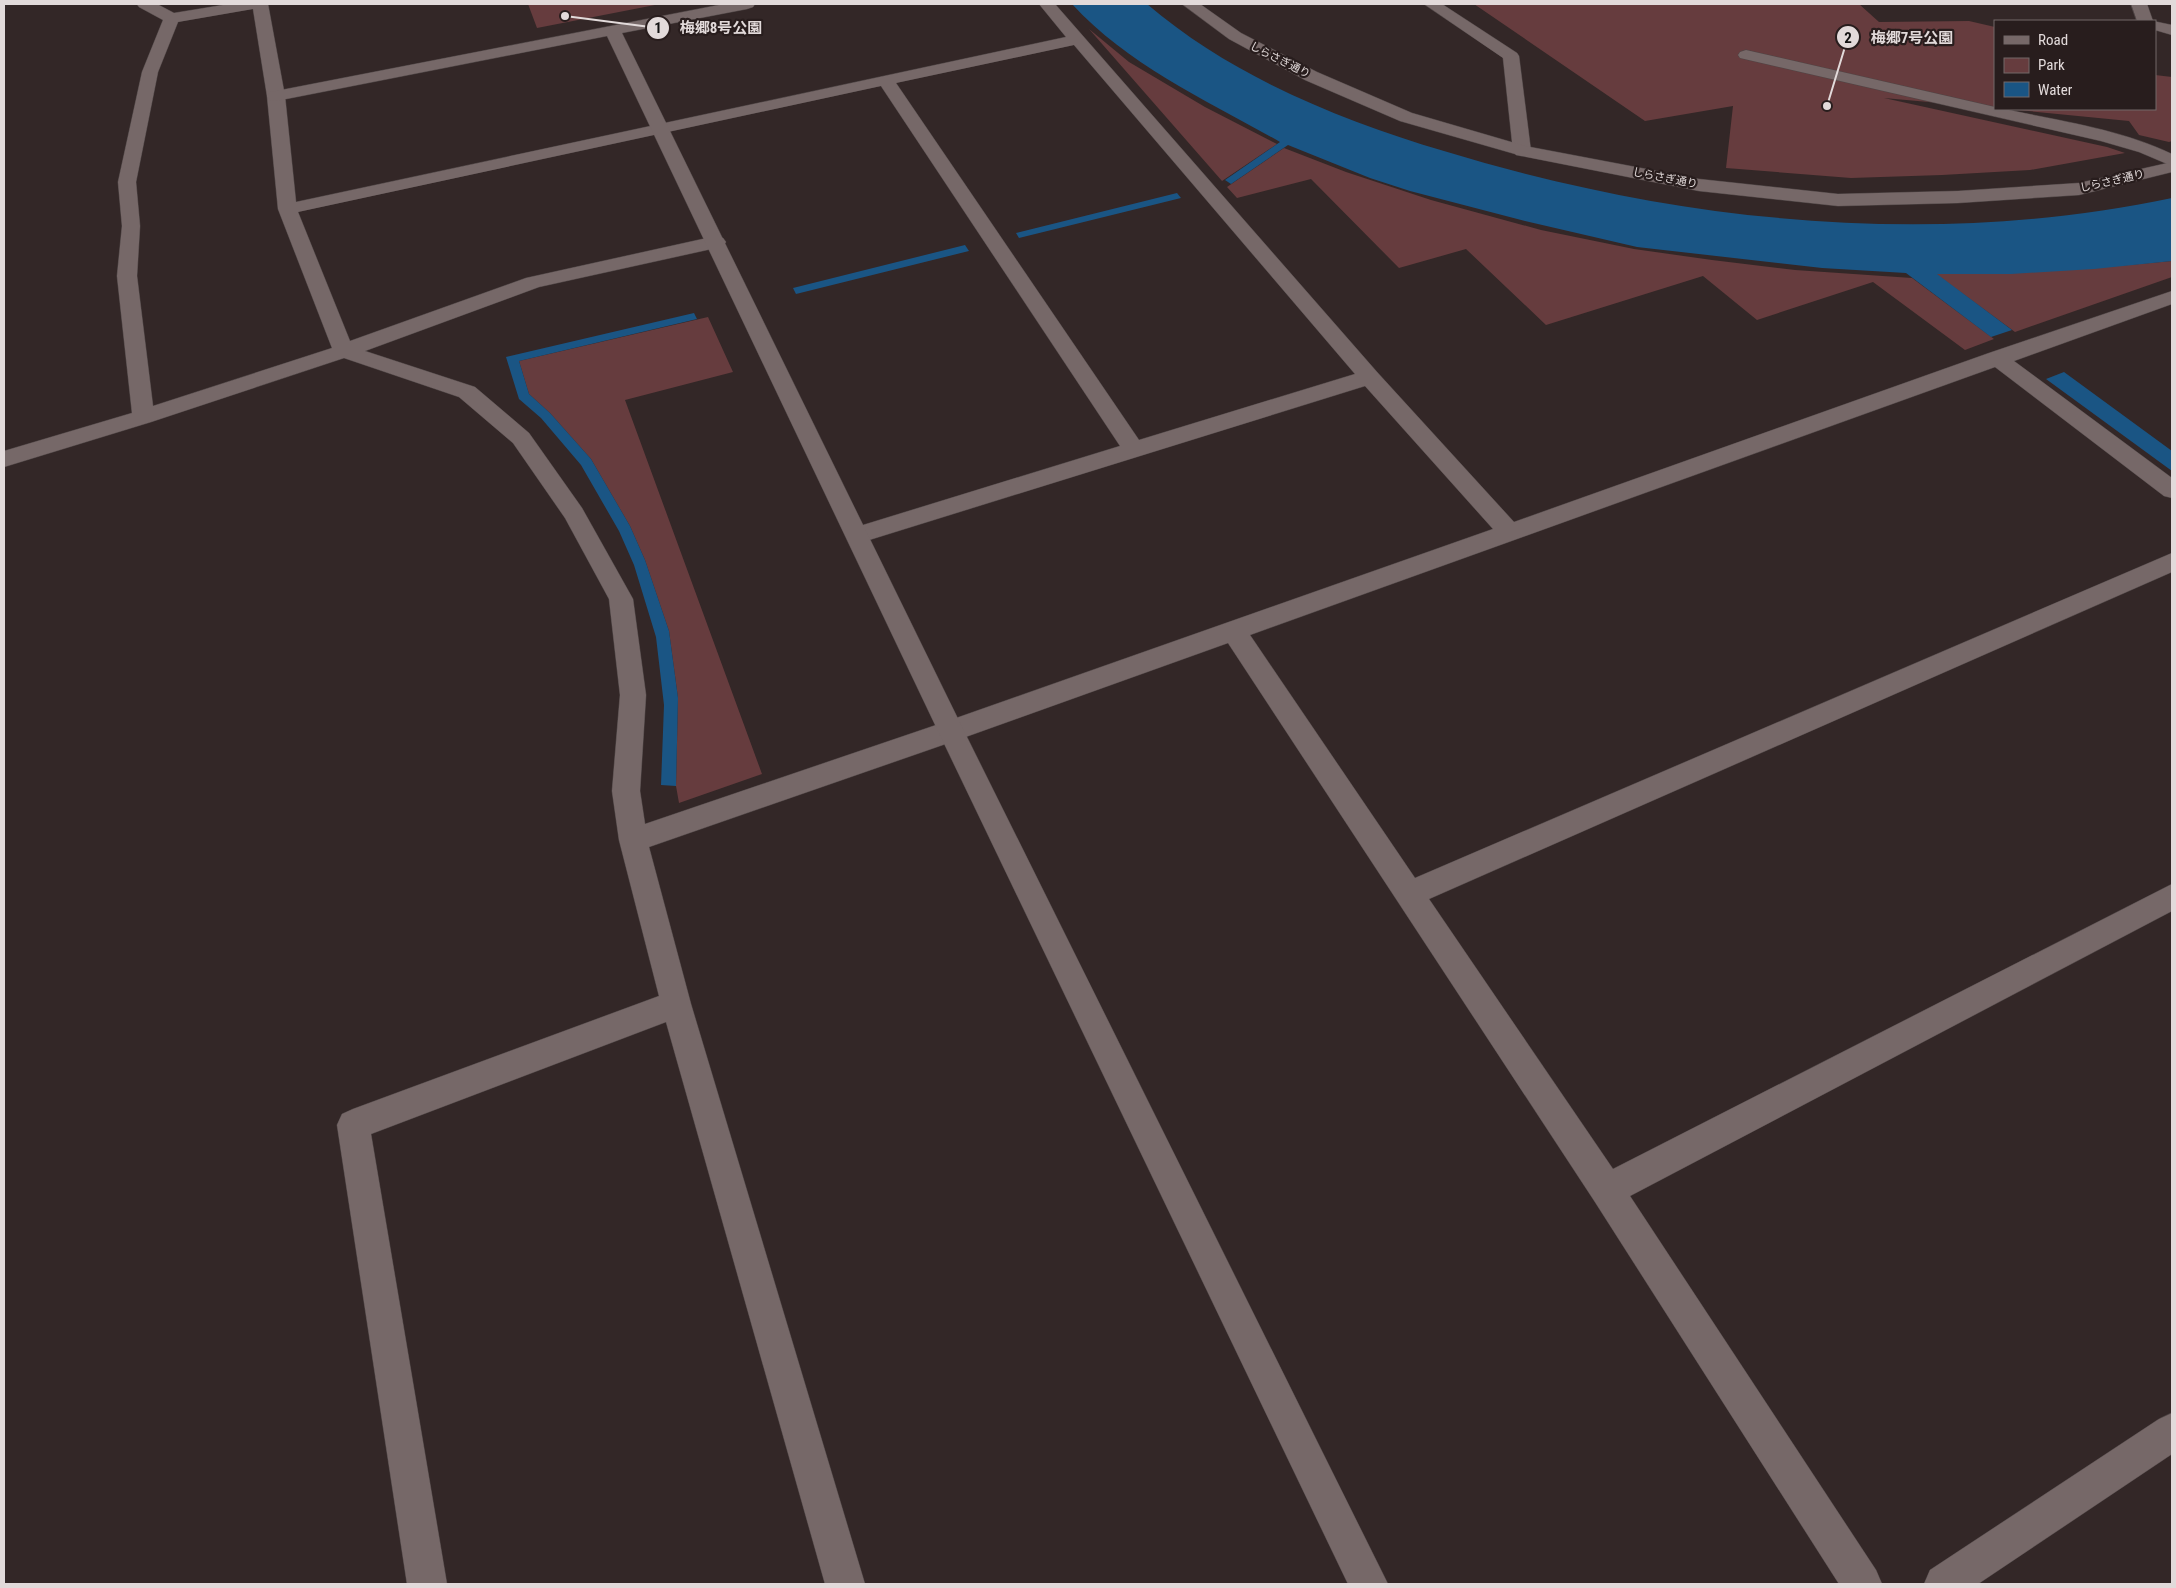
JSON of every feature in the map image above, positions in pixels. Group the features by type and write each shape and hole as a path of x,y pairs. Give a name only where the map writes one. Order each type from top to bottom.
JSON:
{"street":[{"path":"145,4 172,18 256,4"},
{"path":"260,4 276,96 287,209 344,351 466,392 521,438 574,514 621,600 633,695 626,791 633,840 676,1004 845,1584"},
{"path":"276,96 747,4"},
{"path":"1047,4 1369,377 1509,532"},
{"name":"しらさぎ通り","path":"1190,4 1236,36 1311,76 1406,117 1522,151 1699,185 1838,200 1958,197 2079,189 2172,167"},
{"path":"1432,4 1511,56 1522,151"},
{"path":"2139,4 2145,20"},
{"path":"143,416 127,276 131,226 127,182 150,72 172,18"},
{"path":"2156,25 2172,30"},
{"path":"612,31 662,129 951,731 1368,1584"},
{"path":"287,209 1078,39"},
{"path":"1746,55 2104,137 2145,148 2172,161"},
{"path":"886,81 1133,448"},
{"path":"4,459 344,351 534,282 716,242"},
{"path":"633,840 951,731 2172,297"},
{"path":"1996,358 2172,490"},
{"path":"858,535 1133,448 1369,377"},
{"path":"1410,893 2172,562"},
{"path":"1234,631 1607,1190 1862,1584"},
{"path":"1607,1190 2172,897"},
{"path":"427,1584 353,1125 676,1004"},
{"path":"1944,1584 2172,1432"}],"green space":[{"path":"528,4 660,4 537,28"},
{"path":"1474,4 1859,4 1879,22 1969,21 1994,27 1994,108 1884,98 2107,147 2125,153 2030,170 1851,178 1726,168 1733,106 1645,121"},
{"path":"1089,29 1129,62 1205,107 1277,144 1222,181"},
{"path":"2156,75 2172,77 2172,141 2169,142 2139,135 2129,121 2018,110 2156,110"},
{"path":"1284,148 1346,172 1431,200 1541,230 1634,249 1712,260 1795,270 1912,278 1994,339 1965,350 1873,282 1757,320 1703,276 1546,325 1466,249 1399,268 1311,179 1237,198 1227,187"},
{"path":"2172,261 2172,277 2015,332 1936,274 2054,270"},
{"path":"708,317 733,372 625,400 762,774 679,803 676,786 678,698 669,631 645,560 630,526 591,459 550,413 529,394 519,361"}],"water":[{"path":"1072,4 1147,4 1180,30 1214,53 1250,74 1326,110 1405,139 1532,175 1622,195 1713,211 1805,220 1898,224 1990,222 2081,214 2172,198 2172,261 2094,269 2011,274 1937,274 2012,330 1991,337 1906,273 1822,268 1637,247 1525,221 1410,191 1370,178 1288,145 1231,184 1225,180 1280,142 1170,81 1144,64 1094,26"},
{"path":"1177,193 1181,198 1019,238 1016,233"},
{"path":"965,245 969,251 796,294 793,288"},
{"path":"694,313 697,319 519,361 529,394 550,413 591,459 630,526 645,560 669,631 678,698 676,786 661,785 664,705 656,637 634,565 619,531 581,465 541,418 519,399 506,357"},
{"path":"2064,372 2172,451 2172,471 2046,379"}],"place":[{"name":"梅郷8号公園","path":"565,16"},
{"name":"梅郷7号公園","path":"1827,106"}]}
